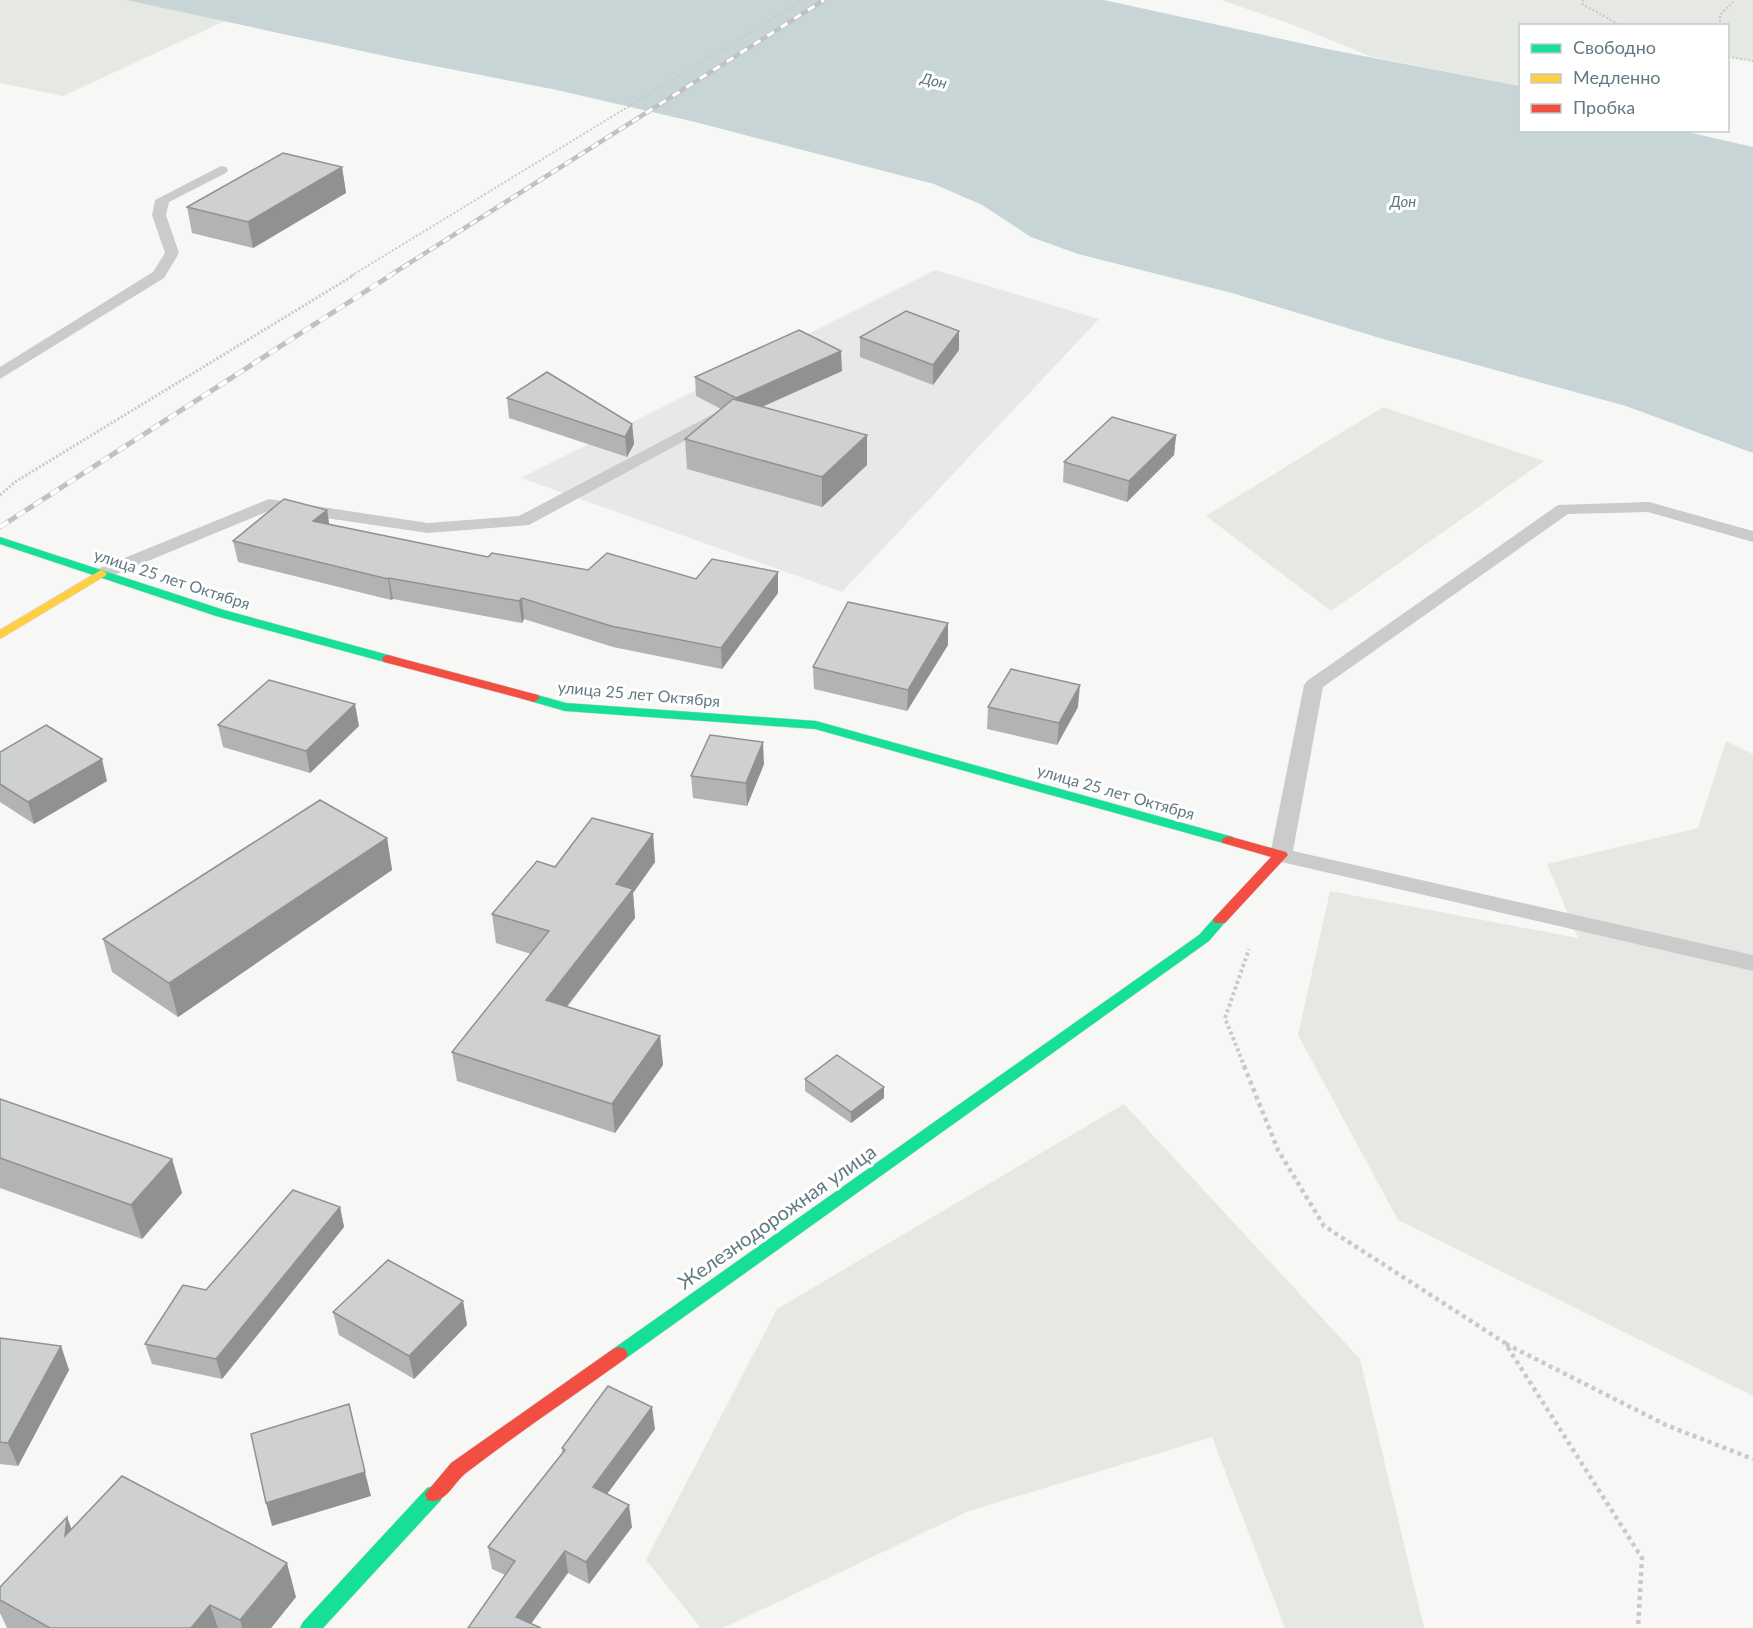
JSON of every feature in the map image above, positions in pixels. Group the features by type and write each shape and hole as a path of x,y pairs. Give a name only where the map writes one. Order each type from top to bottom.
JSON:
{"street":[{"name":"улица 25 лет Октября","path":"0,540 220,613 565,707 816,725 1281,855"},
{"path":"0,634 101,574"},
{"name":"Железнодорожная улица","path":"310,1628 457,1468 1204,938 1281,855"}],"lane":[{"path":"0,374 159,275 171,253 159,215 162,200 221,170"},
{"path":"101,574 269,504 428,528 523,521 720,416"},
{"path":"1753,537 1649,507 1564,509 1314,685 1281,855 1753,963"}],"path":[{"path":"0,495 15,482 803,0"},
{"path":"1583,0 1582,4 1618,24"},
{"path":"1720,24 1720,15 1735,0"},
{"path":"1729,57 1753,61"},
{"path":"1251,942 1225,1018 1278,1150 1324,1226 1505,1343 1666,1425 1753,1459"},
{"path":"1505,1343 1642,1558 1638,1628"}],"shaded area":[{"path":"0,0 126,0 227,20 63,96 0,83"},
{"path":"1221,0 1753,0 1753,61 1729,57 1729,24 1519,24 1519,86 1372,57 1291,24"},
{"path":"935,270 1099,319 842,592 521,478"},
{"path":"1383,407 1544,461 1331,611 1206,516"},
{"path":"1726,741 1753,754 1753,1396 1398,1220 1298,1035 1330,891 1578,938 1547,864 1698,828"},
{"path":"1124,1104 1360,1359 1424,1628 1285,1628 1212,1437 969,1511 723,1628 701,1628 646,1560 777,1309"}],"water":[{"name":"Дон","path":"126,0 1104,0 1332,50 1519,86 1519,132 1687,132 1753,147 1753,453 1626,406 1383,339 1232,293 1078,254 1031,237 982,205 934,184 695,122 557,90 399,59"}],"building":[{"path":"283,153 342,167 248,222 187,207"},
{"path":"906,311 959,331 933,365 860,337"},
{"path":"799,330 841,351 736,398 695,377"},
{"path":"547,372 632,424 625,437 507,398"},
{"path":"733,399 867,435 822,477 685,439"},
{"path":"1112,417 1176,435 1129,481 1064,462"},
{"path":"284,499 327,510 313,521 488,557 492,553 588,570 607,553 696,579 712,559 778,572 721,648 611,626 522,598 519,601 388,579 233,541"},
{"path":"848,602 948,623 908,690 813,667"},
{"path":"1011,669 1080,685 1059,723 988,707"},
{"path":"269,680 355,704 306,751 218,725"},
{"path":"46,725 102,759 28,802 0,784 0,752"},
{"path":"710,735 763,742 746,783 691,776"},
{"path":"320,800 387,838 169,983 103,939"},
{"path":"592,818 653,834 616,884 633,889 546,1000 660,1036 612,1104 452,1052 549,931 492,914 537,861 555,867"},
{"path":"837,1055 884,1087 851,1112 805,1079"},
{"path":"0,1099 172,1159 131,1205 0,1158"},
{"path":"293,1190 340,1207 216,1359 145,1344 183,1285 206,1290"},
{"path":"388,1260 463,1301 409,1356 333,1312"},
{"path":"0,1338 61,1346 8,1443 0,1442"},
{"path":"608,1386 652,1407 593,1487 629,1505 586,1562 565,1551 516,1617 541,1628 468,1628 515,1561 488,1547 565,1450 562,1448"},
{"path":"349,1404 365,1472 266,1503 251,1434"},
{"path":"122,1476 287,1563 240,1620 210,1605 191,1628 50,1628 0,1600 0,1587 67,1517 65,1536"}],"railway":[{"path":"389,276 824,0"},
{"path":"0,527 391,275"}],"traffic: fast":[{"path":"0,540 220,613 388,659"},
{"path":"534,698 565,707 816,725 1228,840"},
{"path":"619,1354 1204,938 1220,920"},
{"path":"310,1628 434,1494"}],"traffic: slow":[{"path":"0,635 101,574"}],"traffic: jam":[{"path":"388,659 534,698"},
{"path":"1220,920 1281,855 1228,840"},
{"path":"434,1494 457,1469 619,1354"}]}
